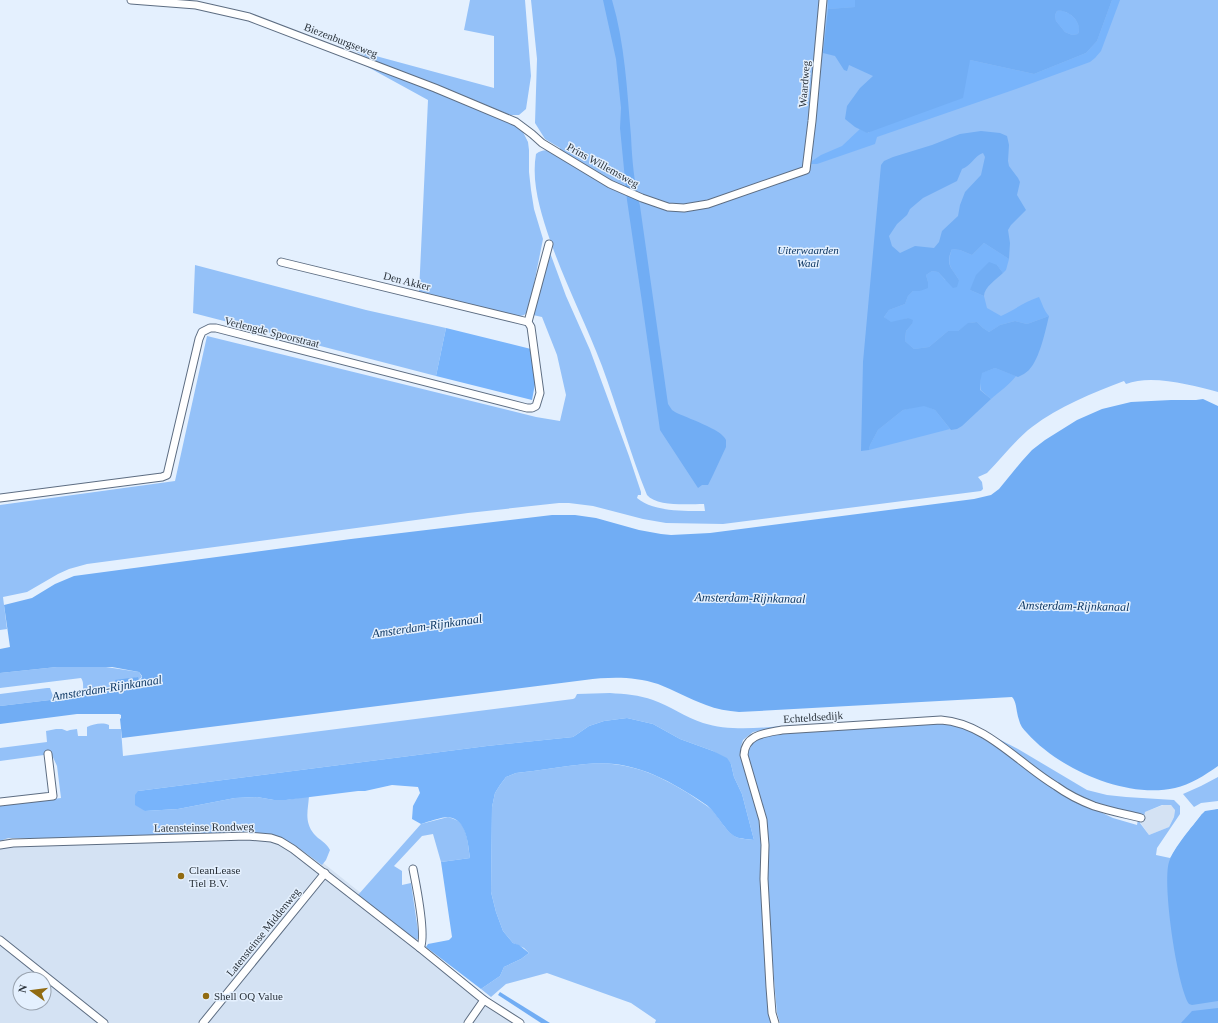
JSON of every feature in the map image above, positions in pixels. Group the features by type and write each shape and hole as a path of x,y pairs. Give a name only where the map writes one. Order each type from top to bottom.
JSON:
{"street":[{"name":"Biezenburgseweg","path":"131,0 196,2 249,18 435,88 516,122 532,134"},
{"name":"Waardweg","path":"806,170 823,0"},
{"name":"Prins Willemsweg","path":"532,134 542,143 621,189 668,207 684,208 708,204 806,170"},
{"path":"528,322 549,244"},
{"name":"Den Akker","path":"281,262 528,322"},
{"name":"Verlengde Spoorstraat","path":"0,498 162,477 167,475 199,339 202,332 210,328 216,328 532,408 536,406 540,393 531,327 528,322"},
{"name":"Echteldsedijk","path":"775,1023 772,1013 764,879 765,837 763,820 744,754 744,747 753,737 760,734 782,730 941,720 952,721 966,725 978,731 1013,754 1050,782 1074,797 1094,806 1141,818"},
{"path":"0,802 53,796 48,754"},
{"name":"Latensteinse Rondweg","path":"0,844 21,842 239,836 271,838 287,844 484,1000 520,1023"},
{"path":"414,869 422,930 422,945 420,948"},
{"name":"Latensteinse Middenweg","path":"203,1023 325,873"},
{"path":"0,940 101,1022"},
{"path":"468,1023 484,1000"}],"shaded area":[{"path":"828,0 855,0 855,7 828,9"},
{"path":"1112,0 1120,0 1101,51 1090,62 877,137 875,144 817,164 811,164 812,161 821,155 842,146 860,129 868,133 970,60 1034,74 1086,53 1097,41"},
{"path":"1057,11 1070,14 1077,21 1079,25 1078,34 1072,35 1065,32 1056,21 1055,15"},
{"path":"984,243 1009,259 1006,270 1003,273 997,265 970,290 984,296 987,308 1001,316 1039,297 1049,316 1027,324 1015,321 1000,325 989,332 977,322 969,323 958,331 948,331 929,347 914,349 905,341 906,331 912,324 908,318 891,323 884,317 889,310 905,304 908,296 913,291 920,291 928,282 926,275 932,271 938,272 945,280 959,280 949,262 952,249 960,250 972,255"},
{"path":"446,328 531,349 535,384 532,400 436,376"},
{"path":"995,368 1016,376 1008,385 991,399 981,390 981,373"},
{"path":"923,405 935,410 950,429 869,450 878,430 903,410"},
{"path":"627,718 653,724 680,739 713,751 727,758 731,764 734,777 742,794 754,840 736,837 728,830 709,807 677,786 634,768 603,763 586,764 516,773 506,777 495,793 492,807 491,892 503,931 513,943 519,945 529,953 521,959 504,967 500,976 481,989 426,947 428,944 449,940 452,937 441,862 470,858 465,833 459,822 445,817 421,824 412,819 413,806 420,793 418,787 392,785 365,791 286,800 274,800 257,797 235,798 178,809 145,811 135,805 135,795 138,791 487,746 573,737 589,726 604,721"},
{"path":"1166,804 1171,805 1175,809 1174,817 1169,827 1149,835 1140,822 1141,816 1145,812"},
{"path":"269,828 302,846 417,938 487,999 523,1023 0,1023 0,840 7,836"}],"green space":[{"path":"470,0 525,0 531,76 526,109 519,115 510,115 440,86 386,66 350,49 494,88 494,36 464,30"},
{"name":"Uiterwaarden Waal","path":"531,0 1218,0 1218,392 1196,386 1159,380 1147,380 1126,384 1124,381 1088,395 1042,419 1026,432 987,473 978,477 982,482 983,489 981,491 723,524 666,523 643,519 593,506 559,503 468,513 87,564 58,574 27,592 3,597 7,629 0,630 0,505 175,481 207,336 536,417 560,421 566,395 557,355 542,317 533,315 549,250 566,296 590,350 629,456 641,492 641,495 638,495 637,498 652,506 670,510 705,511 704,504 665,503 652,499 647,495 602,366 550,240 543,219 536,187 536,154 547,150 559,154 560,148 545,139 535,123 537,59"},
{"path":"366,66 452,96 521,128 528,142 531,190 534,209 543,239 529,309 525,314 521,316 514,316 419,293 428,100"},
{"path":"195,265 366,310 446,328 436,376 193,313"},
{"path":"57,667 106,667 139,672 142,677 138,680 138,677 117,683 117,686 75,697 0,706 0,694 47,688 50,688 53,696 83,692 83,683 81,678 0,688 0,673"},
{"path":"610,693 648,698 696,721 713,726 733,728 764,728 785,726 753,732 743,740 741,746 742,755 756,802 762,833 761,893 769,1014 772,1023 655,1023 656,1020 631,1003 547,973 506,984 491,997 481,989 500,976 504,967 521,959 529,953 524,948 513,943 503,931 491,892 492,807 495,793 506,777 516,773 586,764 603,763 635,768 665,780 707,806 736,837 754,840 742,794 734,777 731,764 713,751 680,739 653,724 627,718 604,721 589,726 573,737 487,746 138,791 145,811 178,809 235,798 257,797 274,800 286,800 309,796 307,816 309,825 314,834 327,845 330,850 322,865 296,846 282,838 266,833 83,838 8,838 0,841 0,806 61,798 57,766 52,755 0,761 0,748 47,742 46,731 62,729 67,731 77,729 78,736 87,736 87,727 98,724 106,724 109,725 109,729 121,729 123,756 573,699 577,694"},
{"path":"928,723 954,725 969,730 1003,751 1035,776 1062,794 1113,818 1137,825 1138,819 1140,820 1140,823 1149,835 1169,827 1174,817 1175,810 1171,805 1162,805 1145,812 1144,817 1095,803 1065,789 987,733 1018,749 1087,790 1107,795 1174,800 1180,806 1180,814 1157,848 1156,855 1170,858 1202,814 1218,809 1218,1023 780,1023 777,1013 759,795 747,754 749,747 753,742 765,735"},
{"path":"1218,777 1218,801 1201,803 1194,807 1183,794 1201,786"},
{"path":"448,817 458,821 464,828 470,858 441,862 433,834 422,836 394,866 402,871 402,885 411,883 419,938 416,940 358,895 421,824"}],"water":[{"path":"603,0 612,0 623,50 636,189 640,206 668,404 675,412 711,428 723,436 726,440 726,447 708,485 702,485 698,488 660,430 627,200 620,128 621,108 616,59"},
{"path":"855,0 1112,0 1097,41 1086,53 1034,74 970,60 963,98 867,133 855,127 845,119 847,106 860,88 873,76 849,65 847,71 844,70 835,56 823,53 828,9 855,7","holes":["1057,11 1070,14 1077,21 1079,25 1078,34 1072,35 1065,32 1056,21 1055,15"]},
{"path":"981,131 1000,133 1007,136 1009,145 1009,166 1020,182 1017,195 1026,210 1008,230 1010,243 1009,259 984,243 972,255 960,250 952,249 949,262 951,269 959,280 957,287 953,288 938,272 932,271 926,275 928,288 920,291 913,291 908,296 905,304 889,310 884,317 891,322 908,318 913,320 912,324 906,331 905,341 914,349 929,347 948,331 958,331 968,323 977,322 989,332 1000,325 1015,321 1027,324 1049,316 1042,344 1033,365 1028,371 1018,377 995,368 982,373 980,390 991,399 957,429 951,430 935,410 924,406 903,410 878,430 869,450 861,451 863,362 881,165 884,161 893,157 932,145 960,134","holes":["983,153 985,157 981,175 965,192 958,216 942,231 939,242 934,248 915,246 900,253 892,246 889,236 897,224 907,215 910,209 923,198 957,181 962,169 968,166 980,154"]},
{"path":"989,262 997,265 1003,273 988,286 984,296 970,290 976,275"},
{"name":"Amsterdam-Rijnkanaal","path":"1203,399 1218,406 1218,766 1181,787 1156,790 1136,789 1115,785 1075,769 1041,746 1024,730 1020,724 1015,702 1012,697 739,712 722,710 710,706 649,681 630,678 603,678 122,738 121,715 119,714 77,714 0,724 0,706 75,697 117,686 115,680 138,677 139,680 142,678 139,672 112,667 57,667 0,673 0,649 10,647 4,605 32,598 55,584 74,576 351,539 552,515 575,515 596,518 639,530 671,535 710,533 974,499 991,495 999,489 1032,450 1045,440 1077,420 1102,409 1131,402"},
{"path":"1218,809 1218,1001 1192,1005 1189,1004 1184,994 1176,957 1169,911 1167,873 1171,856 1188,831 1205,811"},
{"path":"500,992 550,1023 541,1023 498,995"},
{"path":"1218,1008 1218,1023 1181,1023 1192,1011"}],"place":[{"name":"CleanLease Tiel B.V.","path":"181,876"},
{"name":"Shell OQ Value","path":"206,996"}]}
